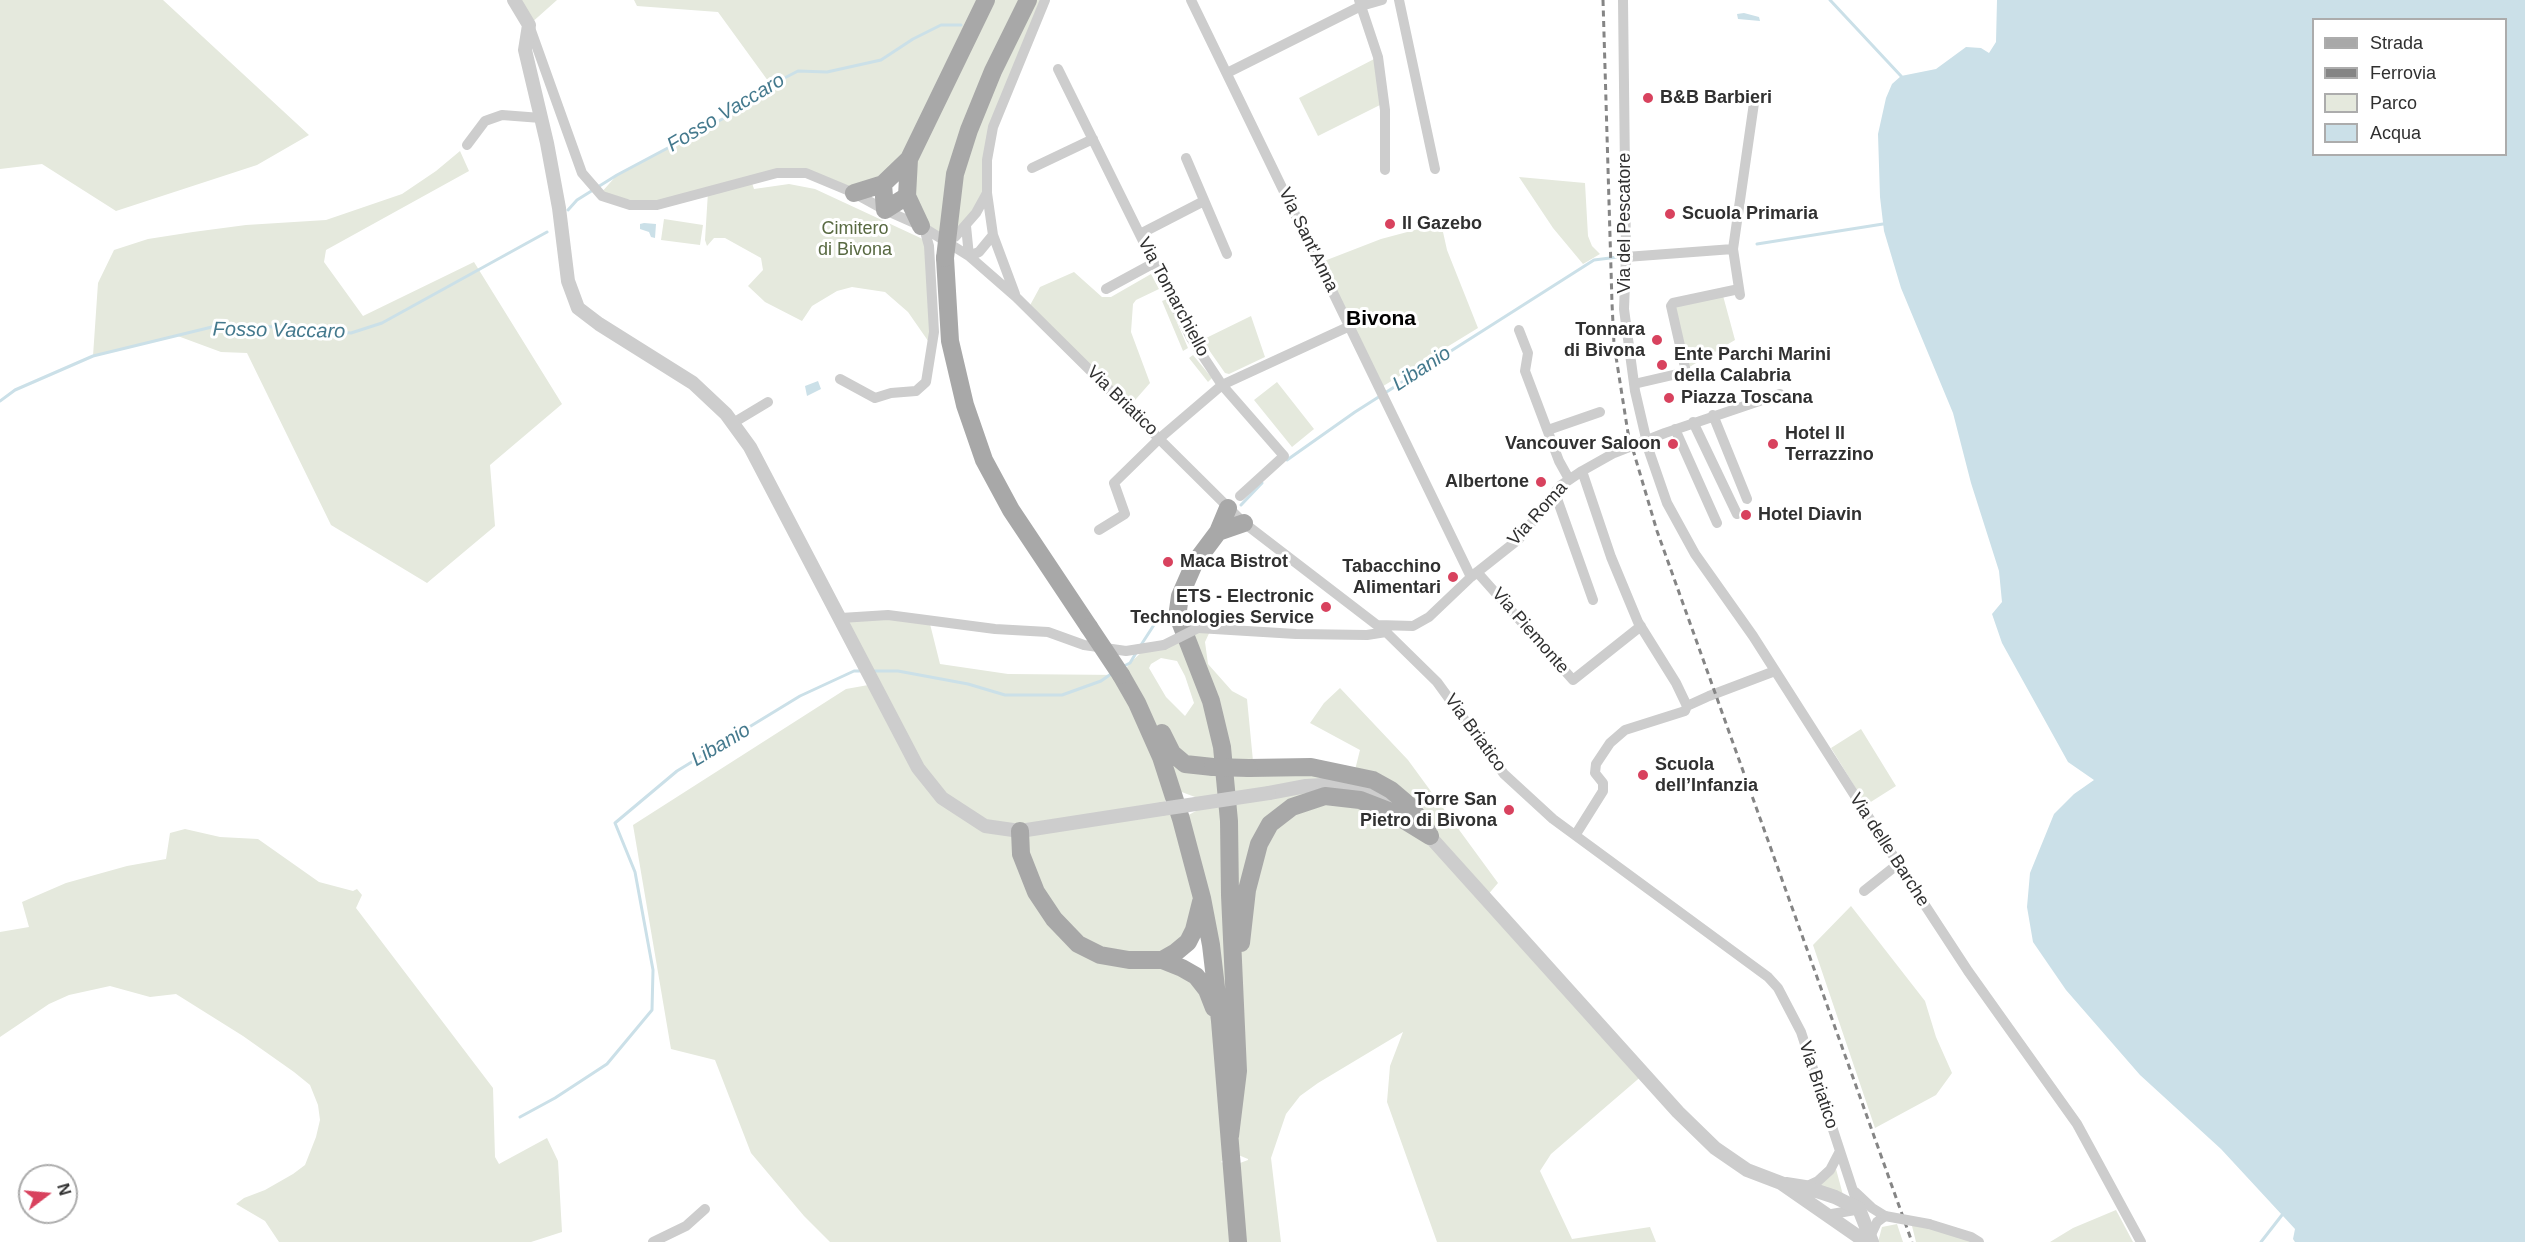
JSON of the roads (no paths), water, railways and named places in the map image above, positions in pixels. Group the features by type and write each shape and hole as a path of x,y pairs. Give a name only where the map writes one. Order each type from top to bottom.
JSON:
{"main road":[{"path":"854,193 883,184 909,159 986,0"},
{"path":"1028,0 993,71 969,130 955,174 945,258 950,341 965,405 984,460 1011,510 1121,675 1137,704 1161,757 1181,819 1202,898 1211,945 1220,1021 1238,1242"},
{"path":"909,159 907,196 927,230"},
{"path":"883,184 885,210 907,196"},
{"path":"1230,1136 1238,1071 1229,821 1221,747 1211,701 1180,624 1178,610 1180,596 1194,564 1218,532 1234,502"},
{"path":"1218,532 1244,523"},
{"path":"1137,704 1150,712 1172,753 1185,764 1249,768 1311,767 1373,780 1391,790 1411,807 1430,836"},
{"path":"1235,993 1247,890 1253,859 1270,824 1292,807 1325,796 1341,796 1360,800 1391,812 1430,836"},
{"path":"1020,831 1021,854 1036,892 1054,919 1078,944 1100,955 1162,960 1196,976 1207,990 1220,1021"},
{"path":"1162,960 1188,942 1194,930 1202,898"}],"street":[{"path":"514,0 529,25 525,50 559,208 568,281 578,308 599,324 693,383 733,423 750,447 918,768 942,798 985,826 1020,831 1306,786 1339,784 1358,787 1392,802 1430,836 1678,1112 1715,1148 1747,1170 1781,1183 1805,1187 1835,1197 1866,1209 1881,1219 1929,1224 1974,1240"},
{"path":"1016,297 993,235 987,193 987,160 993,127 1045,0"},
{"name":"Via Sant'Anna","path":"1191,0 1474,575"},
{"path":"1227,73 1360,3 1382,0"},
{"path":"1399,0 1435,169"},
{"name":"Via del Pescatore","path":"1623,2 1626,257 1624,309 1634,384 1648,446"},
{"path":"1360,3 1378,57 1385,110 1385,170"},
{"name":"Via Briatico","path":"529,25 542,56 566,134 582,173 600,194 630,205 657,205 777,173 806,173 854,193 927,230 969,256 1016,297 1160,438 1234,502 1244,523 1298,567 1382,628 1437,682 1504,774 1553,819 1761,970 1778,988 1801,1032 1853,1191 1866,1209"},
{"name":"Via Tomarchiello","path":"1058,69 1191,338 1222,384 1284,456 1234,502"},
{"path":"1634,384 1686,372 1671,306 1673,303 1740,292 1733,249 1755,96"},
{"path":"467,145 485,121 502,115 541,118"},
{"path":"1032,168 1093,139"},
{"path":"1186,159 1227,254"},
{"path":"840,379 875,398 891,393 916,391 926,382 934,332 927,230 955,237 966,226 987,193"},
{"path":"1140,234 1204,201"},
{"path":"966,226 969,256 979,252 993,235"},
{"path":"1626,257 1733,249"},
{"path":"1106,289 1154,263"},
{"path":"1099,530 1125,514 1114,483 1160,438 1222,384 1350,326"},
{"path":"1519,330 1528,352 1525,370 1569,479"},
{"name":"Via Roma","path":"841,618 888,615 995,629 1048,632 1084,645 1131,650 1164,645 1198,628 1367,635 1382,628 1413,626 1429,617 1474,575 1519,539 1569,479 1614,453 1648,446 1675,429 1780,394"},
{"path":"733,423 768,402"},
{"path":"1548,430 1600,412"},
{"path":"1713,415 1747,499"},
{"path":"1693,422 1737,514"},
{"path":"1675,429 1717,523"},
{"name":"Via delle Barche","path":"1648,446 1667,503 1695,554 1775,671 1968,971 2077,1124 2140,1242"},
{"path":"1582,471 1611,557 1641,626 1677,683 1688,706"},
{"path":"1555,493 1593,600"},
{"name":"Via Piemonte","path":"1474,575 1573,680 1641,626"},
{"path":"1576,834 1603,791 1603,783 1595,773 1596,764 1610,743 1625,730 1685,711 1688,706 1709,696 1775,671"},
{"path":"1864,891 1898,864"},
{"path":"1805,1187 1818,1181 1830,1170 1840,1152"},
{"path":"1781,1183 1826,1215 1869,1240"},
{"path":"653,1242 686,1226 705,1209"},
{"path":"1826,1215 1866,1209"},
{"path":"1866,1209 1869,1240"},
{"path":"1869,1240 1881,1219"}],"water":[{"path":"1997,0 2525,0 2525,1242 2295,1242 2293,1239 2295,1229 2221,1149 2140,1075 2066,990 2033,942 2027,907 2030,873 2054,814 2074,794 2094,780 2068,762 2002,643 1992,614 2002,602 1999,571 1971,483 1953,413 1901,288 1884,231 1880,197 1878,134 1886,98 1892,84 1901,76 1936,69 1966,47 1981,48 1989,53 1996,42"},
{"path":"1744,13 1759,17 1760,21 1738,19 1737,14"},
{"path":"640,224 656,224 655,238 651,237 649,232 640,229"},
{"path":"818,381 821,389 807,396 805,386"}],"waterway":[{"path":"1830,0 1901,76"},
{"name":"Fosso Vaccaro","path":"568,210 577,200 617,175 726,117 771,85 798,71 827,72 881,60 913,39 941,25 961,25"},
{"name":"Libanio","path":"1757,244 1883,224"},
{"name":"Fosso Vaccaro","path":"0,401 15,390 93,356 216,326 261,326 351,333 382,323 547,232"},
{"name":"Libanio","path":"1287,460 1355,412 1594,260 1618,257"},
{"name":"Libanio","path":"1241,505 1262,483"},
{"name":"Libanio","path":"1141,645 1161,614"},
{"name":"Libanio","path":"1122,667 1130,663 1136,653"},
{"name":"Libanio","path":"520,1117 555,1098 607,1064 652,1010 653,970 635,872 615,823 677,771 800,696 854,671 864,671"},
{"name":"Libanio","path":"873,671 898,671 968,684 1005,695 1062,695 1101,681 1111,674"},
{"path":"2261,1242 2282,1215"}],"railway":[{"path":"1603,0 1614,344 1628,433 1657,531 1912,1242"}],"place":[{"name":"B&B Barbieri","path":"1648,98"},
{"name":"Scuola Primaria","path":"1670,214"},
{"name":"Il Gazebo","path":"1390,224"},
{"name":"Tonnara di Bivona","path":"1657,340"},
{"name":"Ente Parchi Marini della Calabria","path":"1662,365"},
{"name":"Piazza Toscana","path":"1669,398"},
{"name":"Vancouver Saloon","path":"1673,444"},
{"name":"Hotel Il Terrazzino","path":"1773,444"},
{"name":"Albertone","path":"1541,482"},
{"name":"Hotel Diavin","path":"1746,515"},
{"name":"Maca Bistrot","path":"1168,562"},
{"name":"Tabacchino Alimentari","path":"1453,577"},
{"name":"ETS - Electronic Technologies Service","path":"1326,607"},
{"name":"Scuola dell’Infanzia","path":"1643,775"},
{"name":"Torre San Pietro di Bivona","path":"1509,810"}],"district":[{"name":"Bivona","path":"1381,319"}],"park label":[{"name":"Cimitero di Bivona","path":"855,239"}]}
